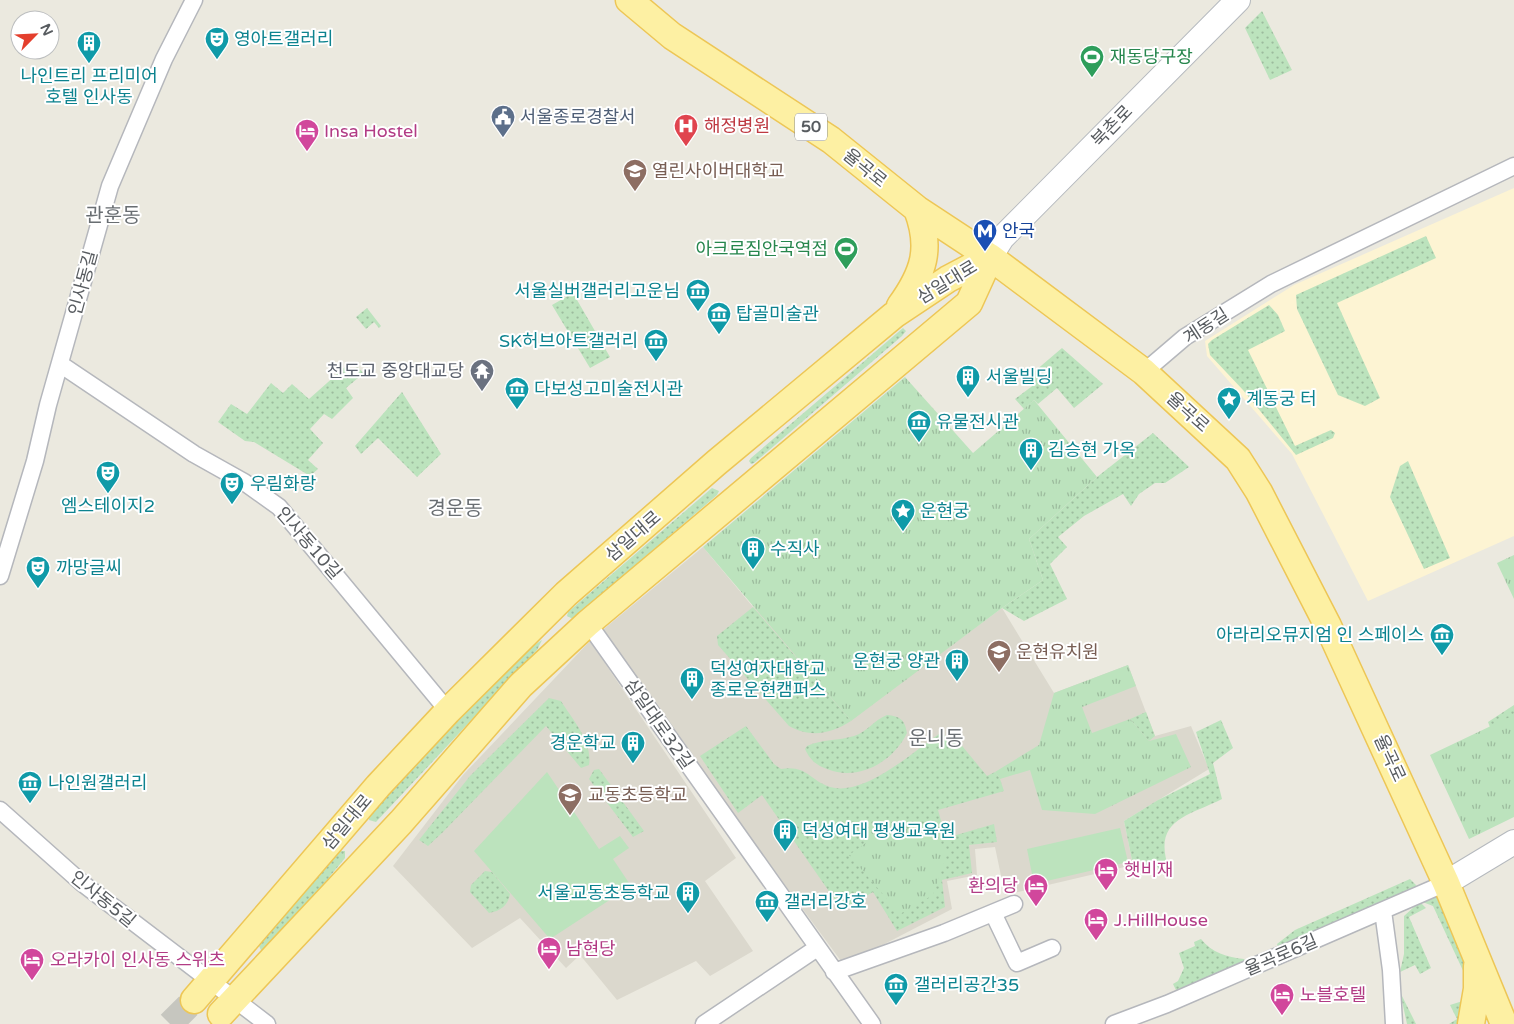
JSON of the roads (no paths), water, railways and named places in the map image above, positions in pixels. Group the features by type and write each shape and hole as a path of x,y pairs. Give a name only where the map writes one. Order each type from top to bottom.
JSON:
{"main road":[{"name":"율곡로","path":"629,0 672,36 831,140 917,209 990,257 1144,372 1238,459 1259,492 1328,626 1446,883 1473,946 1476,960 1504,1024"},
{"path":"894,314 913,288 923,263 924,234 917,209"},
{"name":"삼일대로","path":"202,991 378,786 448,711 566,594 676,498 894,314 948,279 990,257"},
{"name":"삼일대로","path":"228,1007 401,822 522,685 588,623 969,303 990,257"},
{"path":"749,436 736,456 735,464 743,475 751,477 764,476"},
{"path":"676,498 705,481 716,478 724,480 727,488 724,498 690,538"},
{"path":"378,786 362,814 357,828 358,834 363,840 370,841 390,831 401,822"},
{"path":"1471,1024 1477,988 1476,960"}],"street":[{"name":"인사동길","path":"0,576 110,186 164,59 194,0"},
{"name":"북촌로","path":"990,257 1002,238 1238,0"},
{"name":"계동길","path":"1144,372 1185,337 1271,284 1514,166"},
{"name":"인사동10길","path":"60,364 194,454 244,482 279,506 448,711"},
{"name":"삼일대로32길","path":"588,623 872,1024"},
{"name":"인사동5길","path":"0,810 202,991 228,1007 267,1024"},
{"path":"1446,883 1514,842"},
{"name":"율곡로6길","path":"1114,1024 1446,883"},
{"path":"834,972 1014,904"},
{"path":"1383,911 1391,970 1394,1024"},
{"path":"993,913 1017,963 1052,948"},
{"path":"704,1024 817,948"}],"tunnel":[{"path":"170,1024 194,1000"}],"place":[{"name":"영아트갤러리","path":"217,60"},
{"name":"나인트리 프리미어 호텔 인사동","path":"89,64"},
{"name":"재동당구장","path":"1092,78"},
{"name":"서울종로경찰서","path":"503,138"},
{"name":"해정병원","path":"686,147"},
{"name":"Insa Hostel","path":"307,152"},
{"name":"열린사이버대학교","path":"635,192"},
{"name":"안국","path":"985,252"},
{"name":"아크로짐안국역점","path":"846,270"},
{"name":"서울실버갤러리고운님","path":"698,312"},
{"name":"탑골미술관","path":"719,335"},
{"name":"SK허브아트갤러리","path":"656,362"},
{"name":"천도교 중앙대교당","path":"482,392"},
{"name":"서울빌딩","path":"968,398"},
{"name":"다보성고미술전시관","path":"517,410"},
{"name":"계동궁 터","path":"1229,420"},
{"name":"유물전시관","path":"919,443"},
{"name":"김승현 가옥","path":"1031,471"},
{"name":"엠스테이지2","path":"108,494"},
{"name":"우림화랑","path":"232,505"},
{"name":"운현궁","path":"903,532"},
{"name":"수직사","path":"753,570"},
{"name":"까망글씨","path":"38,589"},
{"name":"아라리오뮤지엄 인 스페이스","path":"1442,656"},
{"name":"운현유치원","path":"999,673"},
{"name":"운현궁 양관","path":"957,682"},
{"name":"덕성여자대학교 종로운현캠퍼스","path":"692,700"},
{"name":"경운학교","path":"633,764"},
{"name":"나인원갤러리","path":"30,804"},
{"name":"교동초등학교","path":"570,816"},
{"name":"덕성여대 평생교육원","path":"785,852"},
{"name":"햇비재","path":"1106,891"},
{"name":"환의당","path":"1036,907"},
{"name":"서울교동초등학교","path":"688,914"},
{"name":"갤러리강호","path":"767,923"},
{"name":"J.HillHouse","path":"1096,941"},
{"name":"남현당","path":"549,970"},
{"name":"오라카이 인사동 스위츠","path":"32,981"},
{"name":"갤러리공간35","path":"896,1006"},
{"name":"노블호텔","path":"1282,1016"}],"district":[{"name":"관훈동","path":"113,216"},
{"name":"경운동","path":"455,509"},
{"name":"운니동","path":"936,739"}]}
